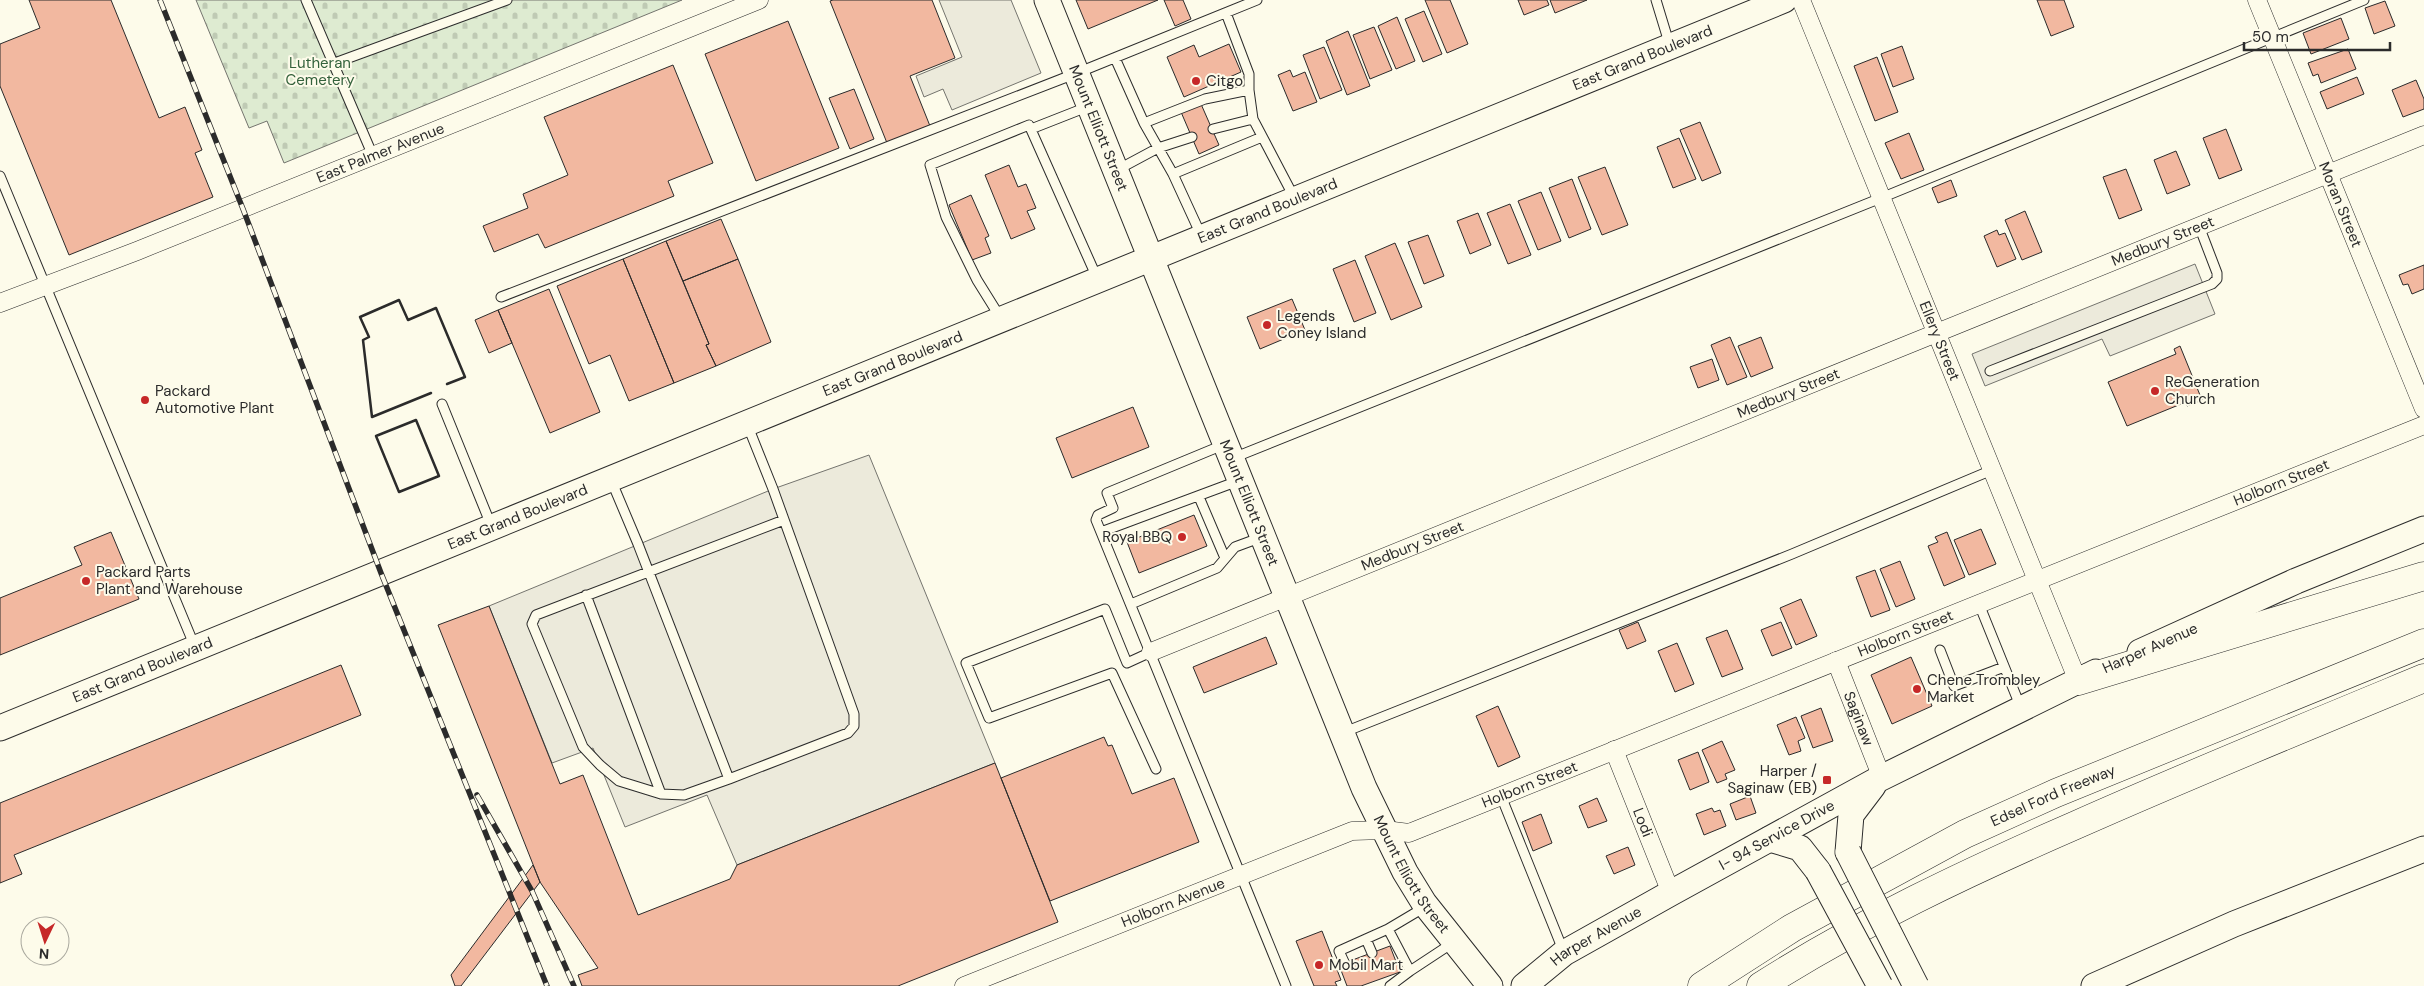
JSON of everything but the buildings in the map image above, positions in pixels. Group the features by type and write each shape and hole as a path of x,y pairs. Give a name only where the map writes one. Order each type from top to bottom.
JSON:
{"highway":[{"path":"2078,681 2424,576"},
{"name":"Edsel Ford Freeway","path":"1702,986 1792,928 1965,834 2056,793 2424,644"},
{"path":"1760,986 1794,964 1969,872 2201,770 2424,678"}],"main road":[{"name":"Mount Elliott Street","path":"1047,0 1364,788 1405,872 1426,906 1490,986"},
{"name":"East Grand Boulevard","path":"0,728 1784,0"},
{"name":"Harper Avenue","path":"1880,779 2078,681 2296,581 2424,529"},
{"name":"I- 94 Service Drive","path":"1671,893 1880,779"},
{"path":"1880,779 1851,816 1848,852 1916,986"},
{"path":"1770,839 1800,848 1818,871 1880,986"},
{"path":"2094,986 2234,924 2424,848"},
{"name":"Harper Avenue","path":"1524,986 1564,953 1671,893"}],"street":[{"name":"East Palmer Avenue","path":"0,303 137,251 759,0"},
{"name":"Ellery Street","path":"1801,0 2078,681"},
{"name":"Moran Street","path":"2257,0 2424,409"},
{"name":"Medbury Street","path":"1150,652 2424,135"},
{"name":"Holborn Street","path":"1384,830 1409,833 2424,425"},
{"name":"Saginaw","path":"1836,661 1880,779"},
{"name":"Lodi","path":"1614,750 1671,893"},
{"name":"Holborn Avenue","path":"964,986 1352,831 1384,830"}],"lane":[{"path":"306,0 373,156"},
{"path":"332,64 507,0"},
{"path":"500,297 1077,73 1257,0"},
{"path":"1656,0 1670,46"},
{"path":"1286,986 1096,520 1098,515 1113,508 1107,493 1232,461 2364,0"},
{"path":"1226,13 1249,74 1253,119 1295,199"},
{"path":"1114,58 1144,123 1173,174 1202,237"},
{"path":"1144,123 1205,99 1249,90"},
{"path":"1031,129 1090,106"},
{"path":"1213,129 1253,119"},
{"path":"1002,319 977,280 946,217 930,165 1029,125 1098,280"},
{"path":"1116,170 1158,148 1192,137"},
{"path":"1173,174 1262,137"},
{"path":"0,176 195,647"},
{"path":"1990,371 2212,284 2218,273 2199,226"},
{"path":"442,404 492,528"},
{"path":"747,423 784,520 854,714 854,726 848,733 684,795 661,794 619,781 583,747 532,624 536,615 784,520"},
{"path":"1101,532 1200,497 1232,461"},
{"path":"1342,733 1792,554 1992,470"},
{"path":"611,479 729,779"},
{"path":"1200,497 1225,558"},
{"path":"1131,604 1217,568 1238,545 1263,536"},
{"path":"586,596 661,794"},
{"path":"1979,604 2021,709"},
{"path":"1150,652 1127,663 1105,609 966,663 989,718 1112,673 1156,769"},
{"path":"1940,650 1954,686 2004,667"},
{"path":"1501,796 1564,953"},
{"path":"1345,964 1339,951 1388,929 1426,906"},
{"path":"1388,929 1410,970"},
{"path":"1366,939 1372,953"},
{"path":"1390,986 1410,970 1454,942"}],"green space":[{"name":"Lutheran Cemetery","path":"196,0 682,0 284,163 267,121 249,128"}],"shaded area":[{"path":"939,0 1011,0 1041,73 952,110 943,89 924,97 916,76 962,57"},
{"path":"2195,264 2215,314 2110,356 2102,339 1985,386 1972,354"},
{"path":"869,455 995,763 737,865 707,795 625,827 593,748 552,763 489,606 773,489"}],"railway":[{"path":"160,0 243,209 381,573 547,986"},
{"path":"477,795 532,891 574,986"}],"wall":[{"path":"431,393 372,417 363,340 369,337 360,317 399,300 408,320 436,308 465,377 447,384"},
{"path":"416,420 439,476 399,492 376,436 416,420"}],"place":[{"name":"Citgo","path":"1196,81"},
{"name":"Legends Coney Island","path":"1267,325"},
{"name":"ReGeneration Church","path":"2155,391"},
{"name":"Packard Automotive Plant","path":"145,400"},
{"name":"Royal BBQ","path":"1182,537"},
{"name":"Packard Parts Plant and Warehouse","path":"86,581"},
{"name":"Chene Trombley Market","path":"1917,689"},
{"name":"Harper / Saginaw (EB)","path":"1827,780"},
{"name":"Mobil Mart","path":"1319,965"}]}
